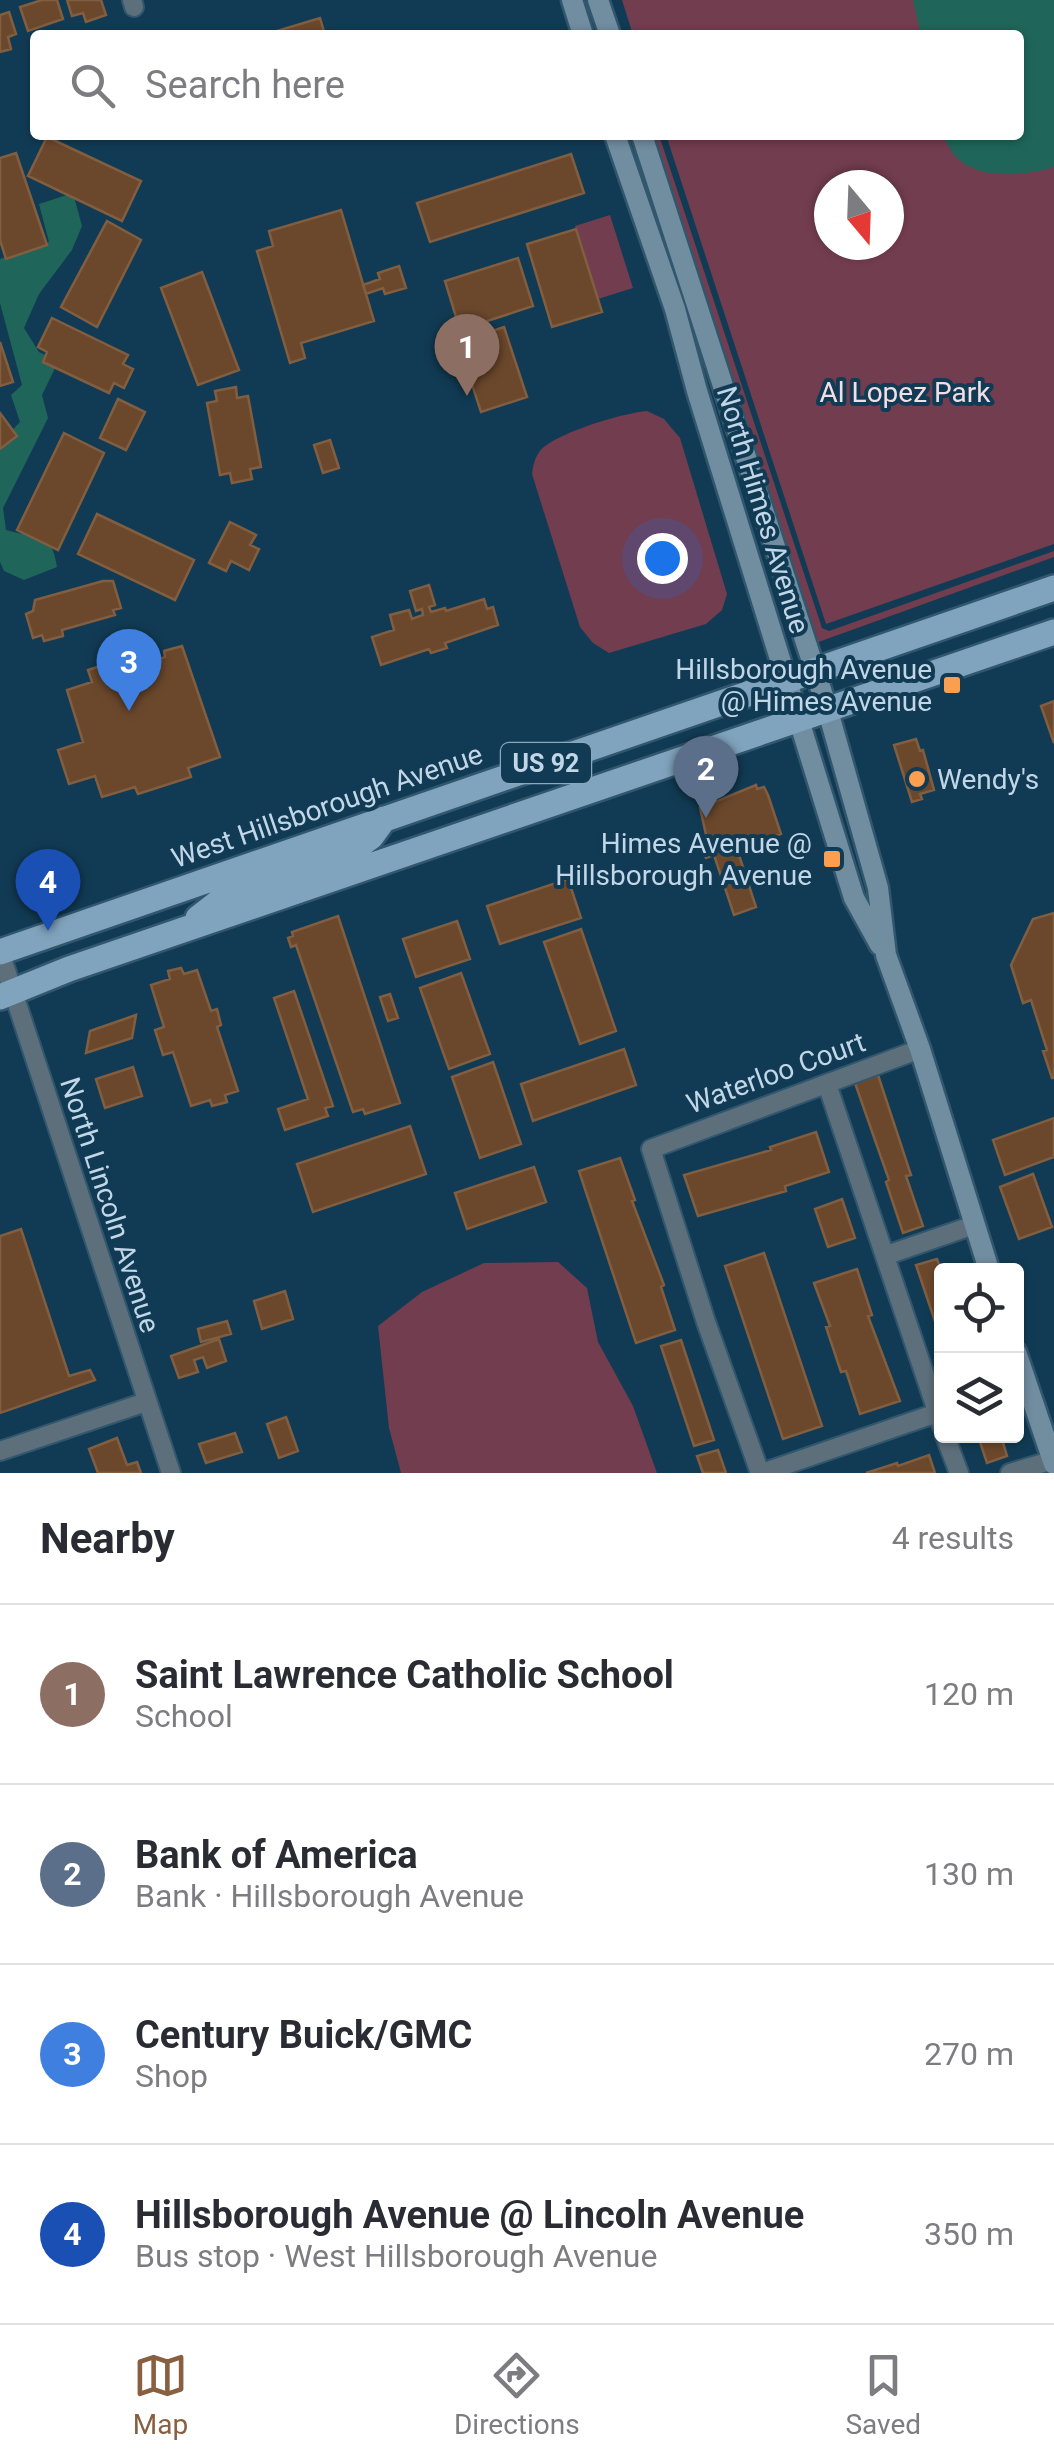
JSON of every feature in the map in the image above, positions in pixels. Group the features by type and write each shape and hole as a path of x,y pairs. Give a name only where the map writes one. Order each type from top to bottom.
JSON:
{"main road":[{"name":"US 92","path":"788,679 1054,588"},
{"name":"US 92","path":"6,994 1054,632"},
{"name":"West Hillsborough Avenue","path":"0,952 788,679"},
{"path":"182,931 225,897 350,852 371,837 384,819"}],"street":[{"path":"572,0 581,30"},
{"path":"598,0 608,30"},
{"name":"North Himes Avenue","path":"616,140 675,309 697,392 854,898 886,955 920,1049 987,1263"},
{"name":"North Himes Avenue","path":"644,140 828,711 878,888 886,955"},
{"path":"675,309 696,302"},
{"path":"697,392 722,386"},
{"name":"North Lincoln Avenue","path":"0,952 6,994 170,1473"},
{"name":"Waterloo Court","path":"761,1473 706,1322 652,1149 920,1049"},
{"path":"827,1084 934,1403"},
{"path":"887,1255 974,1225"},
{"path":"1010,1473 1054,1462 1016,1353"},
{"path":"0,1451 146,1402"},
{"path":"761,1473 934,1421"},
{"path":"948,1443 959,1473"}],"green space":[{"name":"Al Lopez Park","path":"622,0 1054,0 1054,544 826,624 668,140 1024,140 1024,30 631,30"},
{"path":"651,140 661,140 822,628 829,631 1054,551 1054,557 813,644"},
{"path":"610,215 633,288 598,299 575,226"},
{"path":"647,411 664,419 680,438 727,594 722,610 706,624 609,653 593,643 580,627 532,471 540,451 560,437"},
{"path":"558,1262 587,1288 598,1342 633,1406 657,1473 401,1473 389,1428 378,1326 422,1292 484,1263"}],"shaded area":[{"path":"913,0 1054,0 1054,167 1023,173 990,173 962,162 946,140 1024,140 1024,30 920,30"},
{"path":"73,193 82,226 72,250 39,294 24,328 39,352 58,362 42,395 48,418 3,508 6,530 41,538 55,555 57,567 24,580 4,571 0,562 0,443 20,422 11,395 22,385 0,303 0,259 49,242 39,204"}],"building":[{"path":"57,0 63,19 28,31 20,7"},
{"path":"67,0 101,0 106,15 86,22 83,13 72,16"},
{"path":"9,12 16,34 8,37 11,49 0,52 0,15"},
{"path":"320,18 324,30 280,30"},
{"path":"46,140 53,140 141,181 122,221 28,176"},
{"path":"16,153 47,245 6,259 0,240 0,158"},
{"path":"571,154 584,193 430,242 417,203"},
{"path":"341,210 374,321 301,343 305,358 290,363 257,251 273,246 269,231"},
{"path":"107,221 141,240 97,327 61,307"},
{"path":"576,229 602,312 552,327 527,244"},
{"path":"518,258 533,306 460,330 445,281"},
{"path":"399,266 406,288 385,294 383,288 366,294 363,285 380,279 378,273"},
{"path":"202,272 239,370 198,385 161,288"},
{"path":"52,318 128,355 123,364 133,369 124,388 114,383 109,393 43,362 47,352 38,347"},
{"path":"504,327 527,397 481,412 458,342"},
{"path":"0,342 13,382 0,386"},
{"path":"236,387 237,398 248,396 261,467 250,469 252,479 232,483 230,473 220,475 207,403 217,401 215,391"},
{"path":"118,399 145,412 126,450 100,438"},
{"path":"0,413 17,436 0,449"},
{"path":"64,433 104,453 58,550 17,530"},
{"path":"330,440 339,468 323,473 314,445"},
{"path":"97,514 194,560 175,600 78,554"},
{"path":"230,522 256,535 250,545 259,549 249,570 231,561 226,571 209,563"},
{"path":"113,581 121,608 113,610 115,615 62,630 63,636 44,641 42,635 33,638 26,614 33,611 35,600"},
{"path":"429,585 435,605 429,607 431,612 484,599 487,609 493,607 498,625 445,643 447,648 431,653 429,649 381,665 372,637 394,630 390,615 409,610 412,619 423,615 422,609 416,611 410,591"},
{"path":"182,646 220,757 188,768 191,777 138,794 135,787 102,797 95,776 69,784 58,750 83,742 67,690 92,682 88,670 130,656 134,667 165,657 164,651"},
{"path":"1054,701 1054,743 1041,706"},
{"name":"Wendy's","path":"916,739 934,790 920,794 922,799 912,802 894,745"},
{"path":"756,785 757,789 764,787 781,834 737,849 756,907 734,915 714,855 706,858 703,851 713,846 707,839 700,808"},
{"path":"568,879 581,918 500,944 487,906"},
{"path":"1054,913 1052,1078 1031,1000 1023,1003 1011,965 1033,919"},
{"path":"338,916 400,1103 365,1114 363,1109 353,1112 296,945 291,947 288,938 293,936 292,932"},
{"path":"457,921 470,959 416,977 403,939"},
{"path":"581,929 616,1031 580,1044 544,942"},
{"path":"181,968 184,974 197,970 211,1011 217,1009 221,1025 217,1027 238,1091 225,1095 227,1102 212,1106 210,1100 191,1106 173,1052 163,1055 155,1030 164,1027 151,985 170,979 168,971"},
{"path":"461,973 490,1054 449,1069 420,988"},
{"path":"294,991 333,1106 325,1108 328,1116 285,1130 278,1109 308,1099 274,998"},
{"path":"390,994 398,1018 388,1021 380,997"},
{"path":"136,1015 132,1038 86,1053 90,1031"},
{"path":"624,1049 636,1085 533,1121 521,1084"},
{"path":"493,1062 521,1144 480,1158 452,1077"},
{"path":"133,1067 142,1096 105,1108 96,1079"},
{"path":"878,1075 911,1175 906,1176 923,1226 903,1233 855,1083"},
{"path":"1054,1118 1054,1157 1005,1175 993,1140"},
{"path":"410,1126 426,1174 313,1212 297,1164"},
{"path":"816,1132 829,1172 785,1186 786,1191 698,1216 684,1175 771,1150 770,1147"},
{"path":"620,1158 664,1285 661,1287 675,1330 636,1343 579,1171"},
{"path":"534,1167 546,1202 467,1229 455,1193"},
{"path":"1033,1174 1052,1227 1019,1239 1000,1187"},
{"path":"842,1199 855,1238 828,1247 815,1209"},
{"path":"21,1229 69,1376 90,1370 95,1380 0,1413 0,1236"},
{"path":"764,1253 822,1426 783,1439 725,1266"},
{"path":"937,1259 938,1263 934,1263 934,1318 916,1265"},
{"path":"857,1269 872,1315 868,1316 900,1401 860,1414 846,1371 841,1372 814,1283"},
{"path":"285,1291 293,1319 262,1329 254,1301"},
{"path":"227,1321 231,1334 201,1342 198,1329"},
{"path":"219,1339 226,1361 207,1368 203,1357 194,1360 198,1372 179,1378 171,1356"},
{"path":"681,1340 714,1440 694,1446 661,1346"},
{"path":"286,1417 298,1451 279,1458 267,1424"},
{"path":"235,1433 242,1452 206,1463 199,1444"},
{"path":"117,1438 127,1465 137,1462 141,1473 98,1473 89,1449"},
{"path":"980,1443 1003,1443 1007,1456 987,1463"},
{"path":"718,1450 726,1473 703,1473 697,1456"},
{"path":"929,1455 935,1473 866,1473 897,1463 898,1466"}],"place":[{"name":"Saint Lawrence Catholic School","path":"467,396"},
{"name":"Hillsborough Avenue @ Himes Avenue","path":"952,685"},
{"name":"Century Buick/GMC","path":"129,711"},
{"name":"Wendy's","path":"917,779"},
{"name":"Bank of America","path":"706,818"},
{"name":"Himes Avenue @ Hillsborough Avenue","path":"832,859"},
{"name":"Hillsborough Avenue @ Lincoln Avenue","path":"48,931"}]}
